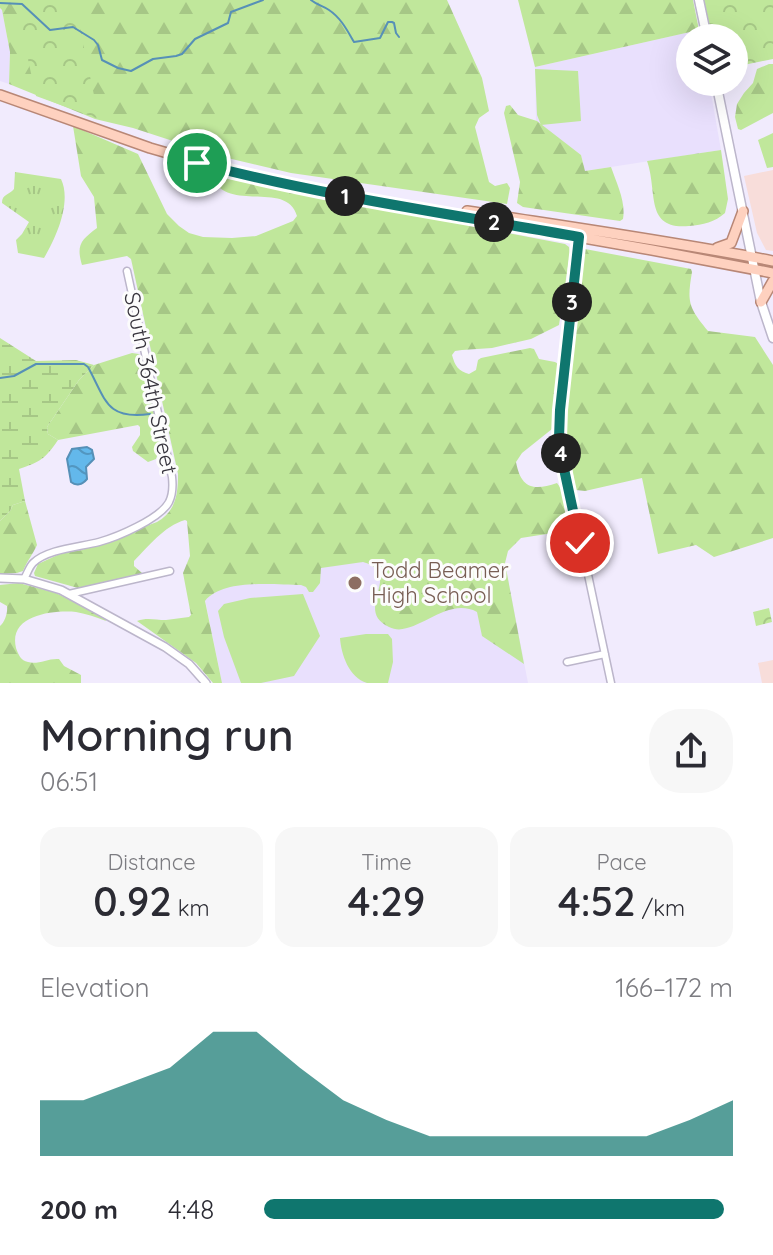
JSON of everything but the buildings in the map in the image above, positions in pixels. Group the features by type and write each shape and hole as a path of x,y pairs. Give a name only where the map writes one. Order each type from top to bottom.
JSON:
{"main road":[{"path":"699,0 704,24"},
{"path":"0,92 164,147 242,169 773,273"},
{"path":"719,96 761,302 773,338"},
{"path":"709,249 731,243 743,211"},
{"path":"579,233 638,237 773,261"},
{"path":"761,302 773,281"}],"street":[{"path":"579,233 559,438 611,683"},
{"name":"South 364th Street","path":"24,579 34,562 52,553 108,539 143,523 163,510 171,496 172,477 127,271"},
{"path":"65,592 170,571"},
{"path":"0,578 39,582 65,592 165,647 189,664 206,683"},
{"path":"567,662 605,654"}],"shaded area":[{"path":"0,8 10,52 9,84 0,81"},
{"path":"676,35 676,96 711,96 721,150 585,171 581,155 536,121 535,67"},
{"path":"773,170 773,251 766,250 757,233 744,176"},
{"name":"Todd Beamer High School","path":"494,506 528,683 222,683 198,565"},
{"path":"773,660 773,683 762,683 758,663"}],"green space":[{"path":"0,0 447,0 482,78 489,111 479,118 475,127 489,182 495,186 507,183 510,188 507,204 291,173 219,156 95,119 9,84 10,52"},
{"path":"15,0 74,0 99,119 36,96"},
{"path":"518,0 693,0 698,24 676,24 676,35 535,67"},
{"path":"699,0 773,0 773,59 748,64 748,24 704,24"},
{"path":"773,64 773,113 741,130 735,117 737,104 742,96 748,96 757,69"},
{"path":"535,69 578,71 581,121 541,125 537,115"},
{"path":"510,105 518,115 537,121 581,155 585,171 611,167 622,200 623,219 523,207 517,203 520,182 504,113 506,106"},
{"path":"73,126 138,154 167,214 189,233 203,237 256,236 293,221 297,216 291,205 282,200 231,194 220,188 212,178 214,176 569,247 559,325 531,339 492,348 455,351 452,355 458,368 469,374 476,370 481,358 530,348 534,349 539,359 560,365 555,425 516,462 521,478 530,486 557,483 565,499 570,528 521,538 508,551 505,563 524,664 482,636 477,612 465,608 453,609 409,628 389,627 379,620 375,611 380,575 375,568 363,562 321,568 320,583 313,592 301,585 237,586 224,589 205,601 222,683 213,683 196,663 137,621 191,615 183,573 190,556 185,520 163,532 134,561 134,566 142,573 139,575 78,588 35,576 38,564 62,553 82,550 157,522 172,507 177,488 178,474 131,259 127,256 82,265 81,244 97,228 94,197 81,176"},
{"path":"773,133 773,167 767,168 758,140"},
{"path":"721,150 728,199 725,213 699,225 675,226 665,222 655,207 647,161"},
{"path":"15,172 61,179 64,209 44,258 18,253 16,240 29,222 2,203 4,196 14,189"},
{"path":"585,249 691,269 691,304 708,331 755,337 773,365 773,538 714,557 696,545 658,554 642,478 585,491 576,490 565,419 582,252"},
{"path":"0,338 36,361 76,360 94,365 79,380 47,427 48,434 58,440 42,459 19,469 25,501 13,505 0,521"},
{"path":"132,353 139,354 143,359 159,429 161,444 156,459 148,462 133,451 132,447 140,435 138,425 58,440 48,434 47,427 79,380 94,365"},
{"path":"25,501 37,545 23,571 0,574 0,521 13,505"},
{"path":"19,583 56,593 104,617 106,621 76,612 45,614 25,622 15,637 16,648 23,660 36,663 59,659 64,666 81,675 81,683 0,683 0,626 5,619 7,606 0,602 0,585"},
{"path":"303,594 320,636 294,676 261,683 241,683 218,611 224,604 250,598"},
{"path":"769,608 772,622 756,626 753,612"},
{"path":"388,634 392,639 393,662 388,683 367,683 355,676 347,665 340,638"}],"water":[{"path":"87,447 92,450 94,459 86,467 87,479 75,484 71,482 67,459 72,449"}],"waterway":[{"path":"0,3 22,4 50,30 73,27 94,40 102,60 131,71 153,59 182,54 195,39 228,23 231,12 263,0"},
{"path":"311,0 337,17 354,42 380,38 388,22 394,23 399,37"},
{"path":"0,378 14,376 36,364 84,364 109,405 124,414 150,414"}],"place":[{"name":"Todd Beamer High School","path":"355,583"}],"route":[{"path":"197,163 328,193 579,237 559,438 580,543"}]}
